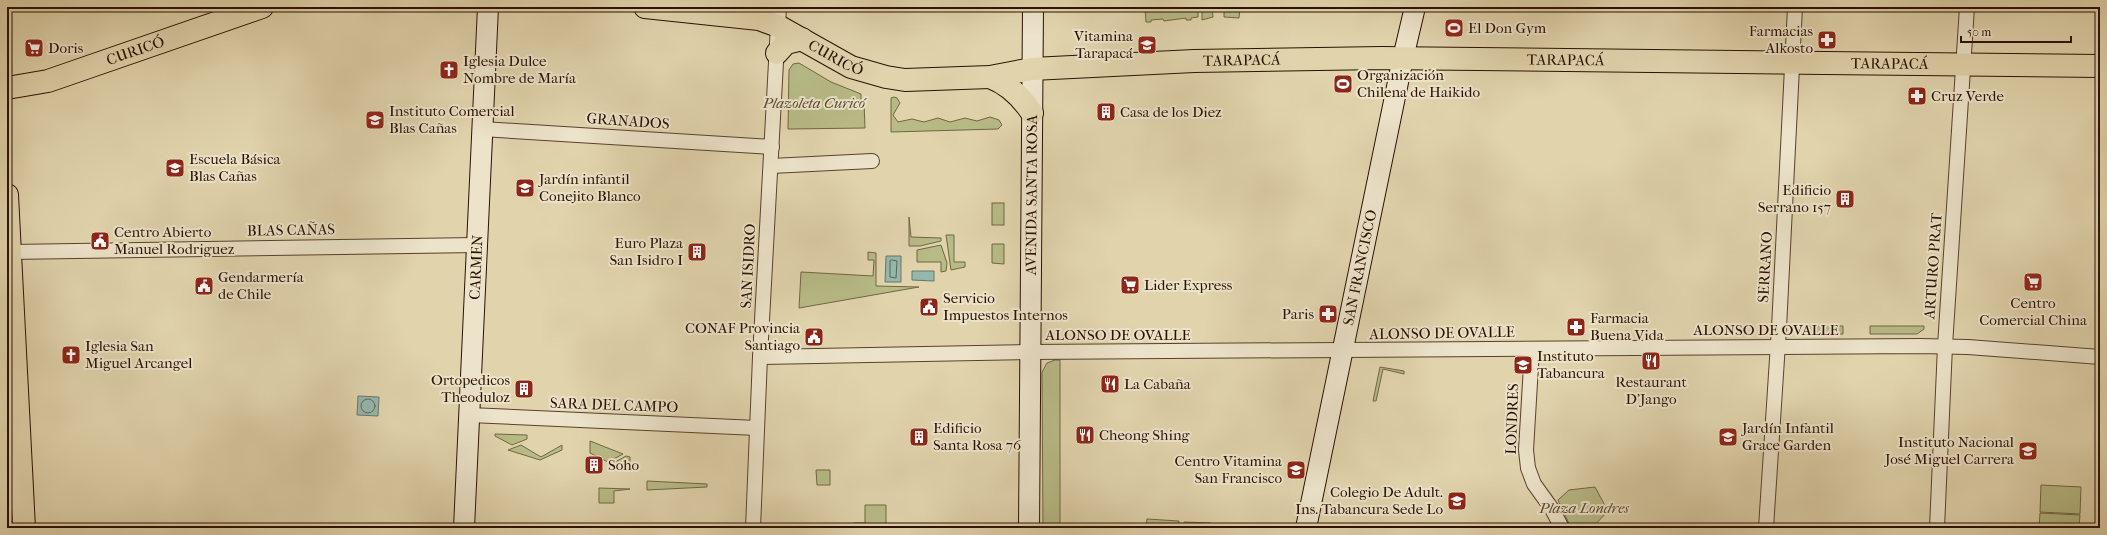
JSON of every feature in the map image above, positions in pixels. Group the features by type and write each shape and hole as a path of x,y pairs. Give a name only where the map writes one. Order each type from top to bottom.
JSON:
{"main road":[{"name":"CURICÓ","path":"7,88 48,81 262,7"},
{"name":"CARMEN","path":"464,528 488,7"},
{"name":"CURICÓ","path":"645,7 759,19 779,17 802,39 850,67 886,77 905,80 990,76 1032,69"},
{"name":"AVENIDA SANTA ROSA","path":"1029,528 1033,7"},
{"name":"SAN FRANCISCO","path":"1306,528 1344,351 1403,58 1416,7"},
{"path":"777,53 786,43 802,39"},
{"name":"TARAPACÁ","path":"1032,69 1194,61 1403,58 2100,66"},
{"path":"990,76 1001,81 1013,90 1032,113"},
{"path":"7,195 10,252 13,400 24,528"}],"street":[{"name":"SERRANO","path":"1766,528 1778,346 1795,7"},
{"name":"ARTURO PRAT","path":"1937,528 1945,346 1967,7"},
{"name":"SAN ISIDRO","path":"753,528 760,357 779,17"},
{"name":"GRANADOS","path":"482,129 772,147"},
{"path":"771,166 872,161"},
{"name":"BLAS CAÑAS","path":"10,252 477,244"},
{"name":"ALONSO DE OVALLE","path":"760,357 1031,352 1945,346 2100,357"},
{"name":"LONDRES","path":"1532,349 1527,463 1534,484 1552,509 1562,528"},
{"name":"SARA DEL CAMPO","path":"469,415 757,428"}],"green space":[{"path":"1145,7 1198,7 1198,17 1191,18 1191,20 1186,20 1186,18 1164,21 1163,19 1146,22"},
{"path":"1202,7 1212,7 1213,17 1202,20"},
{"path":"1224,7 1240,7 1239,18 1224,17"},
{"name":"Plazoleta Curicó","path":"799,63 831,82 861,94 861,102 864,102 865,128 788,129 789,70 793,64"},
{"path":"891,98 897,98 900,103 893,115 898,122 912,119 924,122 938,118 950,122 965,118 977,121 990,117 999,120 1002,125 998,129 891,132"},
{"path":"992,203 1004,203 1004,225 992,225"},
{"path":"909,217 911,237 941,238 941,241 920,246 909,246"},
{"path":"946,235 954,235 954,262 965,262 965,267 951,270"},
{"path":"992,244 1004,244 1004,264 992,263"},
{"path":"941,245 947,263 946,271 941,272 941,262 917,262 917,250"},
{"path":"868,252 876,253 876,286 919,287 799,308 801,272 873,276 874,260 868,260"},
{"path":"1793,326 1843,326 1843,334 1799,334"},
{"path":"1870,326 1924,326 1924,329 1917,334 1870,334"},
{"path":"1060,360 1060,528 1043,528 1042,372 1047,363"},
{"path":"1380,367 1404,371 1404,374 1383,369 1376,401 1373,401"},
{"path":"495,434 527,435 527,439 512,445 495,436"},
{"path":"590,441 623,454 608,462 590,453"},
{"path":"521,445 541,457 562,445 562,450 540,460 508,450"},
{"path":"626,456 630,457 630,466 608,466"},
{"path":"816,470 830,470 830,485 817,485"},
{"path":"647,481 707,484 707,487 647,490"},
{"path":"2041,485 2081,487 2080,514 2040,512"},
{"name":"Plaza Londres","path":"1595,487 1608,511 1592,528 1571,528 1558,500 1569,490"},
{"path":"599,488 630,489 614,491 614,503 599,503"},
{"path":"865,505 886,505 886,528 853,528 853,523 865,523"},
{"path":"2040,513 2080,515 2079,528 2039,528"},
{"path":"1147,519 1179,521 1178,528 1146,528"},
{"path":"1184,522 1211,523 1211,528 1184,528"}],"water":[{"path":"886,256 901,256 901,282 885,282"},
{"path":"912,271 934,271 934,281 912,280"},
{"path":"358,396 379,397 378,416 357,415"}],"place":[{"name":"El Don Gym","path":"1454,28"},
{"name":"Farmacias Alkosto","path":"1827,40"},
{"name":"Vitamina Tarapacá","path":"1147,45"},
{"name":"Doris","path":"34,48"},
{"name":"Iglesia Dulce Nombre de María","path":"449,70"},
{"name":"Organización Chilena de Haikido","path":"1343,84"},
{"name":"Cruz Verde","path":"1917,96"},
{"name":"Casa de los Diez","path":"1106,112"},
{"name":"Instituto Comercial Blas Cañas","path":"375,120"},
{"name":"Escuela Básica Blas Cañas","path":"175,168"},
{"name":"Jardín infantil Conejito Blanco","path":"525,188"},
{"name":"Edificio Serrano 157","path":"1845,199"},
{"name":"Centro Abierto Manuel Rodriguez","path":"100,241"},
{"name":"Euro Plaza San Isidro I","path":"697,252"},
{"name":"Centro Comercial China","path":"2033,282"},
{"name":"Lider Express","path":"1130,285"},
{"name":"Gendarmería de Chile","path":"204,286"},
{"name":"Servicio Impuestos Internos","path":"929,307"},
{"name":"Paris","path":"1328,314"},
{"name":"Farmacia Buena Vida","path":"1576,327"},
{"name":"CONAF Provincia Santiago","path":"814,337"},
{"name":"Iglesia San Miguel Arcangel","path":"71,355"},
{"name":"Restaurant D'Jango","path":"1651,361"},
{"name":"Instituto Tabancura","path":"1523,365"},
{"name":"La Cabaña","path":"1110,384"},
{"name":"Ortopedicos Theoduloz","path":"524,389"},
{"name":"Cheong Shing","path":"1085,435"},
{"name":"Edificio Santa Rosa 76","path":"919,437"},
{"name":"Jardín Infantil Grace Garden","path":"1728,437"},
{"name":"Instituto Nacional José Miguel Carrera","path":"2028,451"},
{"name":"Soho","path":"594,465"},
{"name":"Centro Vitamina San Francisco","path":"1296,470"},
{"name":"Colegio De Adult. Ins. Tabancura Sede Lo","path":"1457,501"}]}
